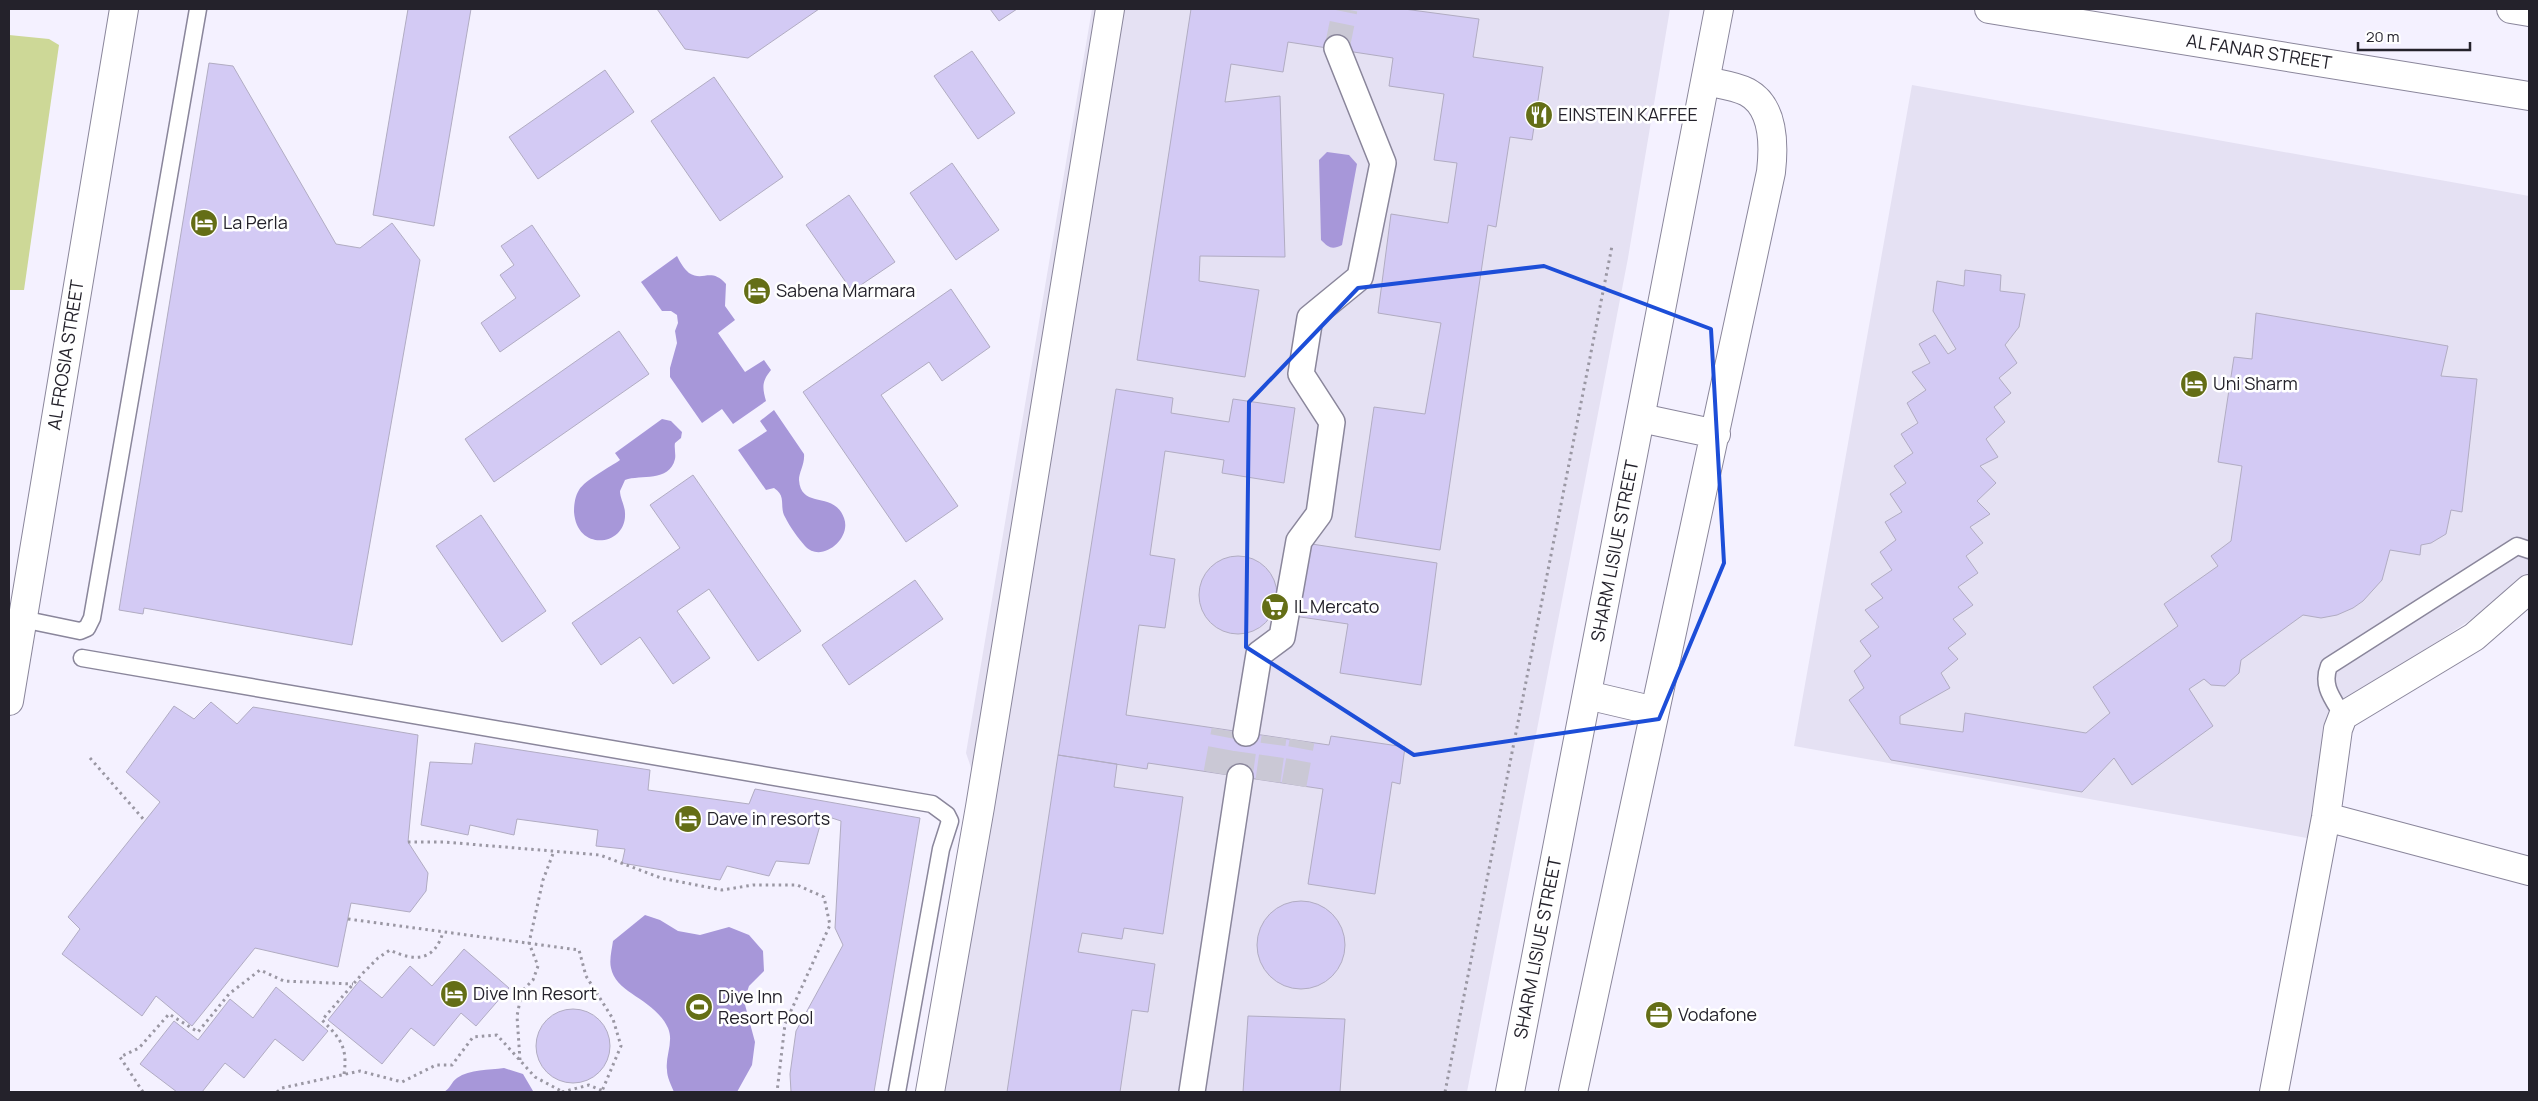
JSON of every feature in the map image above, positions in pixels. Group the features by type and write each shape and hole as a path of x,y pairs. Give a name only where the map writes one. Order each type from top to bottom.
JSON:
{"street":[{"name":"AL FROSIA STREET","path":"9,700 124,9"},
{"path":"930,1092 980,807 1110,9"},
{"name":"SHARM LISIUE STREET","path":"1510,1092 1719,9"},
{"name":"AL FANAR STREET","path":"1989,9 2529,96"},
{"path":"2511,9 2529,12"},
{"path":"1246,733 1259,654 1282,637 1299,541 1319,514 1332,422 1301,374 1310,318 1360,277 1383,163 1337,48"},
{"path":"1573,1092 1771,172 1774,147 1768,117 1760,102 1747,92 1706,81"},
{"path":"1641,418 1716,434"},
{"path":"2274,1092 2326,817 2338,729 2343,716 2474,637 2529,590"},
{"path":"1587,695 1655,711"},
{"path":"1192,1092 1240,777"},
{"path":"2326,817 2529,871"}],"lane":[{"path":"22,619 80,631 87,628 92,618 198,9"},
{"path":"2343,716 2326,686 2325,677 2329,666 2517,546 2529,550"},
{"path":"82,658 932,804 947,815 950,821 941,849 898,1092"}],"path":[{"path":"1445,1092 1612,246"},
{"path":"90,758 145,821"},
{"path":"408,842 444,842 600,855 661,878 722,890 753,885 797,885 824,897 830,925 785,1024 777,1092"},
{"path":"520,1062 517,1016 522,992 533,980 538,966 530,943 543,880 554,851"},
{"path":"278,1092 282,1088 360,1071 402,1082 436,1065 452,1065 473,1037 497,1035 535,1077 562,1092 588,1085 604,1092 621,1046 613,1019 586,976 579,950 348,919"},
{"path":"344,1074 347,1057 338,1036 322,1020 352,984 378,958 390,950 407,958 429,955 439,946 443,932"},
{"path":"143,1092 120,1057 139,1048 170,1014 198,1032 228,994 260,970 284,980 352,984"}],"highlighted area":[{"path":"1544,266 1711,329 1724,563 1659,719 1414,755 1246,647 1249,402 1358,288"}],"shaded area":[{"name":"IL Mercato","path":"1092,9 1670,9 1628,258 1467,1092 924,1092 977,785 966,753"},
{"name":"Uni Sharm","path":"1912,85 2529,196 2528,582 2341,705 2318,840 1794,746"},
{"path":"1327,152 1349,155 1357,164 1342,245 1333,248 1321,240 1319,160"},
{"path":"677,256 689,273 699,276 716,276 726,284 725,306 735,320 718,333 745,372 764,360 771,370 764,384 766,401 733,424 722,409 702,423 670,377 670,368 677,343 675,331 678,323 677,315 671,311 662,311 641,282"},
{"path":"774,410 804,454 799,480 801,489 805,495 811,498 833,504 844,518 844,534 834,547 826,551 812,551 805,546 783,513 782,498 778,491 774,488 766,490 738,450 767,431 760,421"},
{"path":"662,419 671,421 682,432 681,438 675,443 675,459 672,467 661,475 625,480 620,491 625,513 624,524 618,533 611,538 601,540 592,539 584,534 577,525 574,512 579,490 592,478 620,460 615,453"},
{"name":"Dive Inn Resort Pool","path":"645,915 660,920 678,931 700,935 729,927 749,935 763,951 764,971 749,986 744,1001 755,1042 752,1065 737,1092 674,1092 667,1073 670,1044 668,1028 654,1010 620,984 614,977 610,965 613,941"},
{"path":"504,1068 523,1074 533,1091 443,1092 462,1075 474,1071"}],"green space":[{"path":"9,35 49,39 59,45 24,290 9,290"}],"building":[{"path":"408,9 471,9 434,226 373,215"},
{"path":"657,9 819,9 748,58 685,49"},
{"path":"990,9 1017,9 999,21"},
{"path":"1191,9 1404,9 1479,19 1473,57 1543,67 1532,140 1510,137 1496,227 1488,225 1440,550 1355,537 1374,407 1425,414 1441,323 1378,313 1391,214 1448,223 1457,163 1434,160 1444,94 1389,86 1393,58 1288,42 1283,72 1231,64 1225,102 1280,96 1285,257 1200,256 1199,281 1259,290 1245,377 1137,360"},
{"path":"972,51 1015,113 978,139 934,76"},
{"path":"209,63 233,66 336,244 360,248 392,223 420,260 352,645 144,608 143,614 119,610"},
{"path":"605,70 634,112 538,179 509,137"},
{"path":"714,77 783,177 720,221 651,121"},
{"path":"952,163 999,230 956,260 910,193"},
{"path":"849,195 895,262 852,291 806,225"},
{"path":"532,225 580,296 500,352 481,323 516,298 500,275 514,265 501,246"},
{"path":"1965,270 2001,275 2000,291 2025,294 2019,327 2005,345 2017,363 1999,378 2011,393 1994,407 2005,422 1986,439 1998,457 1980,466 1996,483 1977,501 1990,514 1970,527 1983,543 1966,556 1978,573 1958,587 1973,605 1953,619 1966,634 1948,648 1958,659 1941,673 1950,688 1900,716 1900,724 1963,732 1965,713 2086,733 2110,713 2093,687 2178,626 2164,604 2218,566 2211,556 2231,541 2242,466 2218,462 2234,357 2252,359 2256,313 2448,346 2441,376 2477,379 2462,512 2451,510 2446,534 2431,543 2421,545 2420,555 2390,550 2382,580 2363,601 2353,608 2337,615 2321,618 2303,615 2241,660 2239,673 2225,686 2211,685 2204,679 2189,689 2213,726 2132,785 2114,758 2082,792 1891,760 1849,700 1864,688 1854,671 1871,656 1860,641 1879,627 1865,610 1883,598 1871,584 1892,570 1880,552 1896,540 1885,522 1902,512 1890,494 1906,483 1894,466 1913,453 1901,434 1918,423 1907,403 1926,390 1912,372 1930,363 1919,344 1935,335 1948,354 1956,349 1933,311 1937,281 1964,286"},
{"path":"951,289 990,347 942,381 929,362 881,395 958,506 906,542 803,392"},
{"path":"619,331 649,374 494,482 465,439"},
{"path":"1116,389 1173,398 1171,413 1229,422 1233,399 1295,408 1284,483 1222,473 1224,460 1165,451 1150,555 1175,559 1165,628 1139,625 1126,715 1329,745 1331,736 1405,747 1400,784 1392,782 1375,894 1308,884 1323,789 1148,763 1147,769 1058,755"},
{"path":"693,475 801,631 758,661 709,589 677,611 710,658 673,684 640,637 601,665 572,623 680,548 650,505"},
{"path":"481,515 546,611 502,642 436,546"},
{"path":"1305,543 1437,563 1421,685 1340,673 1348,624 1294,616"},
{"path":"1238,556 1253,559 1266,567 1274,580 1277,595 1274,610 1266,623 1253,631 1238,634 1223,631 1210,623 1202,610 1199,595 1202,580 1210,567 1223,559"},
{"path":"915,580 943,619 849,685 822,645"},
{"path":"211,702 237,724 253,707 418,735 408,842 428,873 426,891 410,912 351,903 338,967 255,948 192,1026 156,996 142,1016 62,954 80,929 68,917 160,802 126,772 174,706 194,719"},
{"path":"475,743 650,770 648,790 749,804 755,789 920,818 874,1092 791,1092 790,1074 796,1031 843,945 835,928 841,821 823,815 809,864 776,861 769,876 727,866 720,880 622,863 625,849 596,846 598,830 517,819 514,835 470,825 468,835 421,825 430,762 472,764"},
{"path":"1058,755 1117,764 1114,787 1183,797 1163,934 1124,928 1122,939 1082,933 1078,952 1155,964 1148,1012 1132,1010 1120,1092 1007,1092"},
{"path":"1301,901 1318,904 1326,908 1338,920 1342,928 1345,945 1342,962 1338,970 1326,982 1318,986 1301,989 1284,986 1276,982 1264,970 1260,962 1257,945 1260,928 1264,920 1276,908 1284,904"},
{"path":"464,949 509,988 476,1026 461,1013 434,1046 411,1028 382,1064 328,1020 360,980 382,998 410,966 432,986"},
{"path":"276,987 328,1031 303,1061 275,1039 244,1078 225,1063 202,1092 177,1092 140,1064 174,1021 198,1040 230,999 253,1018"},
{"path":"573,1009 587,1012 599,1020 607,1032 610,1046 607,1060 599,1072 587,1080 573,1083 559,1080 547,1072 539,1060 536,1046 539,1032 547,1020 559,1012"},
{"path":"1248,1016 1345,1019 1340,1092 1243,1092"}],"tunnel":[{"path":"1337,48 1345,9"},
{"path":"1216,773 1224,730"},
{"path":"1240,777 1246,733"},
{"path":"1268,781 1274,737"},
{"path":"1294,785 1302,741"}],"place":[{"name":"EINSTEIN KAFFEE","path":"1539,115"},
{"name":"La Perla","path":"204,223"},
{"name":"Sabena Marmara","path":"757,291"},
{"name":"Uni Sharm","path":"2194,384"},
{"name":"IL Mercato","path":"1275,607"},
{"name":"Dave in resorts","path":"688,819"},
{"name":"Dive Inn Resort","path":"454,994"},
{"name":"Dive Inn Resort Pool","path":"699,1007"},
{"name":"Vodafone","path":"1659,1015"}]}
